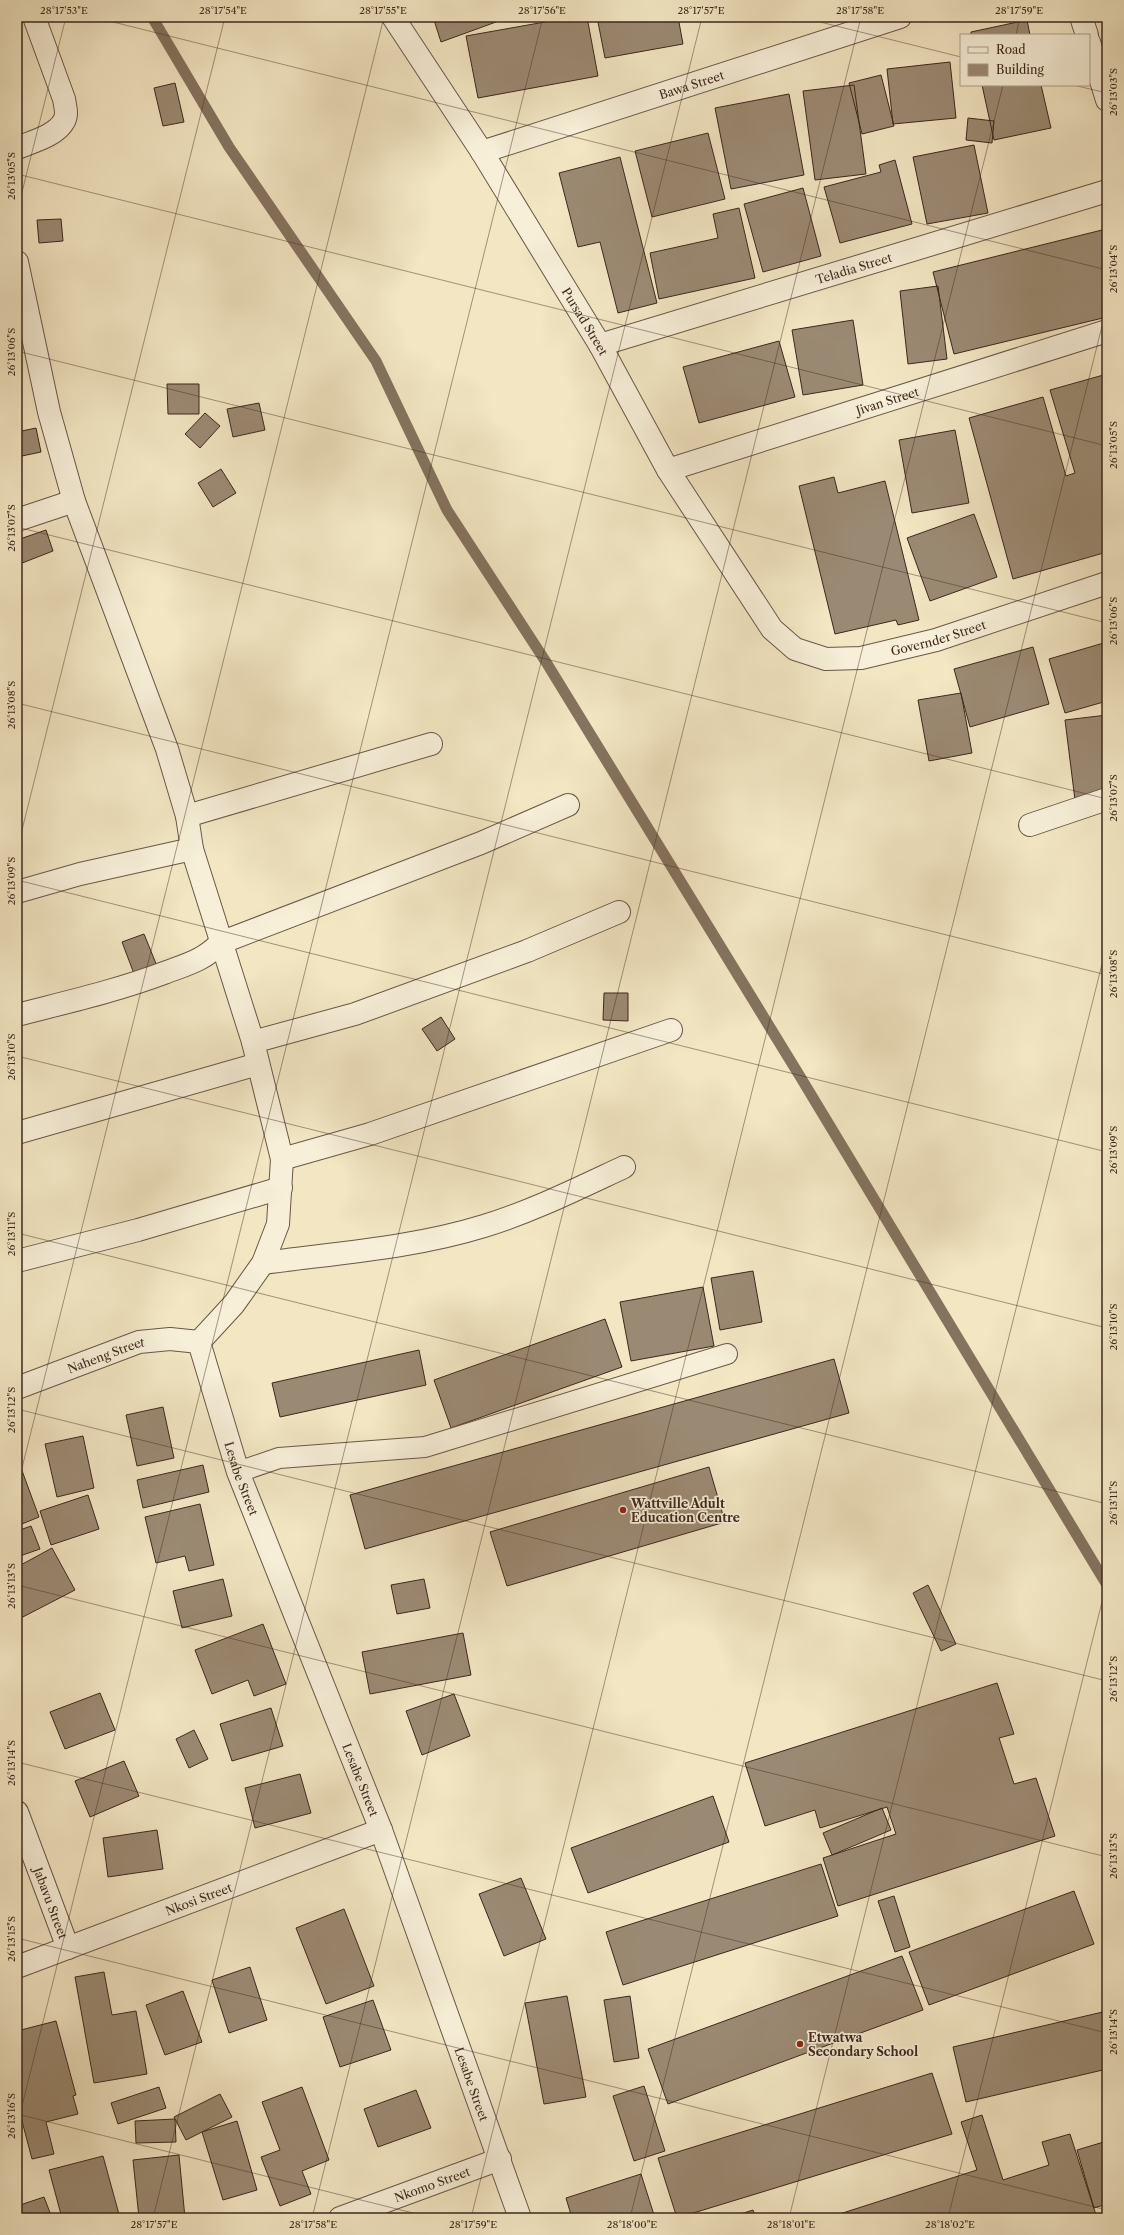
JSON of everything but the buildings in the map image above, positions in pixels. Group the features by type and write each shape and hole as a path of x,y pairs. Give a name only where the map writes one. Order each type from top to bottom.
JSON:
{"street":[{"path":"17,148 42,138 58,128 64,121 66,113 64,99 34,17"},
{"name":"Pursad Street","path":"393,17 482,152 600,345 668,470 772,629"},
{"name":"Bawa Street","path":"482,152 900,17"},
{"path":"1081,17 1087,34"},
{"path":"1090,45 1107,100"},
{"name":"Teladia Street","path":"600,345 1107,191"},
{"path":"17,262 49,412 74,501 167,748 187,816 192,849 220,943 253,1042 282,1159 278,1224 263,1262 234,1304 199,1342"},
{"name":"Jivan Street","path":"668,470 1107,331"},
{"path":"17,520 74,501"},
{"name":"Governder Street","path":"772,629 795,649 826,659 861,658 936,640 1107,583"},
{"path":"187,816 431,744"},
{"path":"1030,825 1107,799"},
{"path":"17,1015 128,986 204,958 220,943 481,843 568,805"},
{"path":"17,892 80,874 192,849"},
{"path":"253,1042 354,1014 527,951 619,912"},
{"path":"282,1159 370,1134 671,1030"},
{"path":"17,1133 258,1064"},
{"path":"263,1262 410,1244 484,1226 557,1198 624,1167"},
{"path":"17,1261 138,1230 281,1188"},
{"name":"Naheng Street","path":"17,1388 139,1342 170,1339 199,1342"},
{"name":"Lesabe Street","path":"199,1342 238,1472 381,1830 520,2218"},
{"name":"Jabavu Street","path":"17,1812 68,1948"},
{"name":"Nkosi Street","path":"17,1967 381,1830"},
{"name":"Nkomo Street","path":"340,2218 500,2159"}],"lane":[{"path":"238,1472 279,1458 425,1447 727,1354"}],"waterway":[{"path":"152,17 229,147 376,361 447,510 546,662 801,1078 1107,1585"}],"place":[{"name":"Wattville Adult Education Centre","path":"623,1510"},
{"name":"Etwatwa Secondary School","path":"800,2044"}]}
